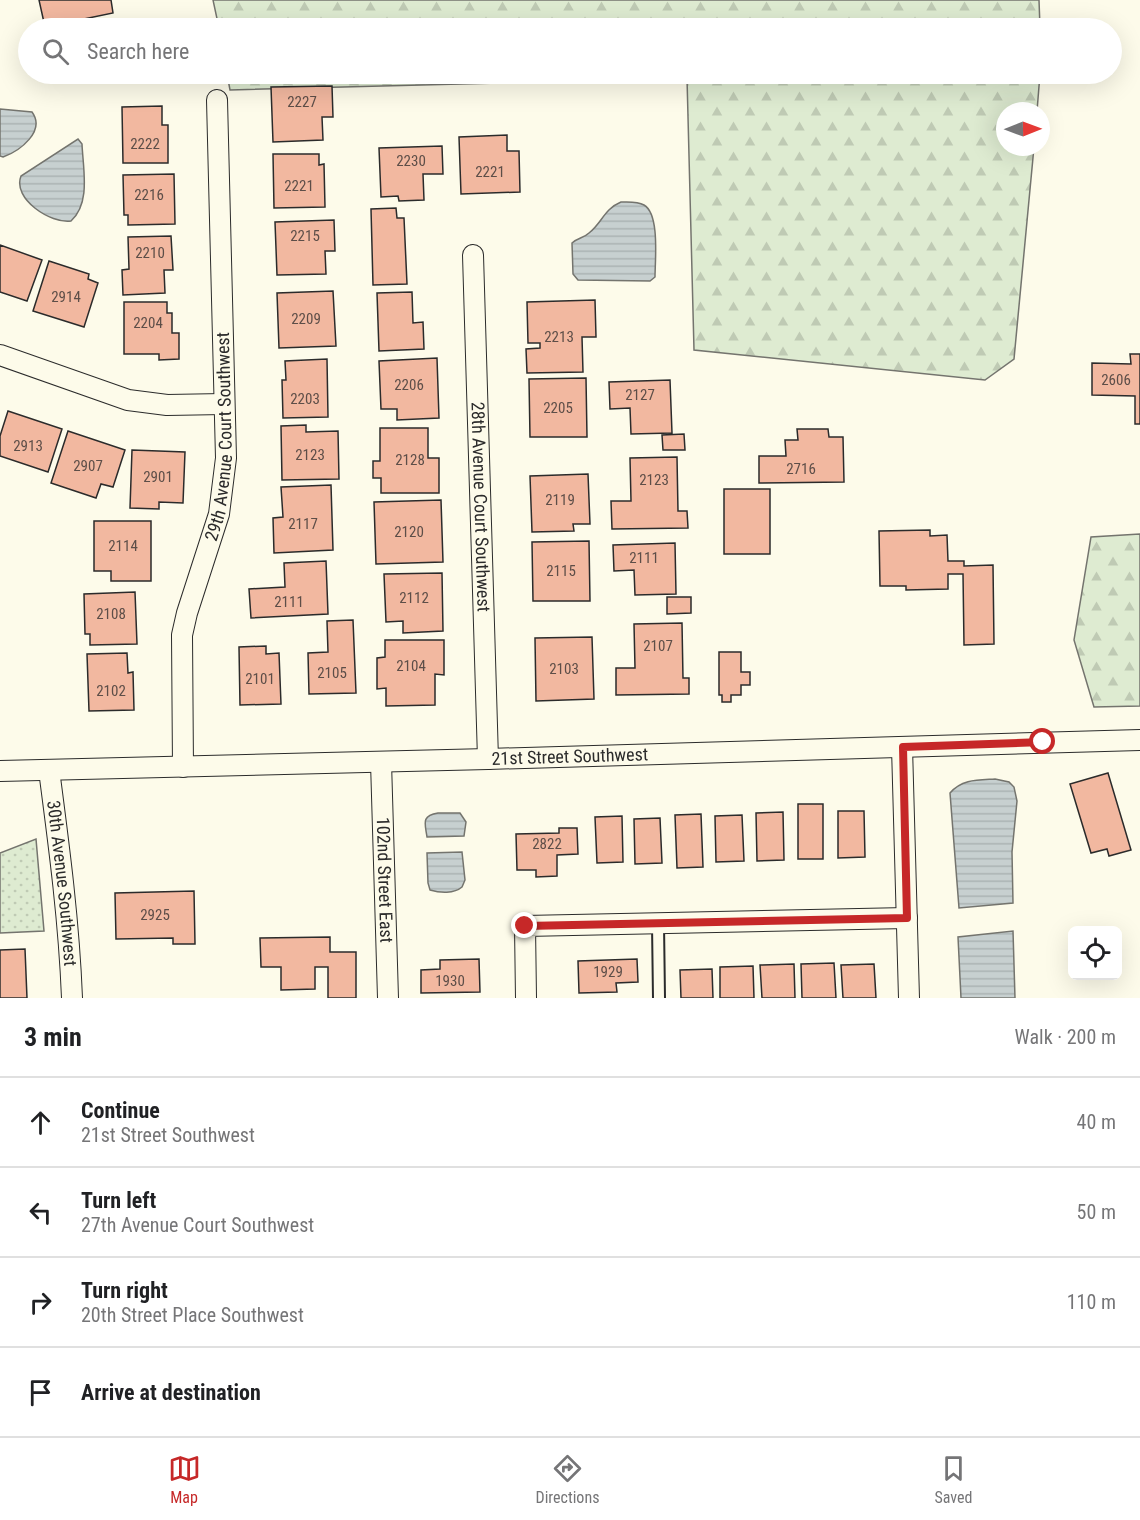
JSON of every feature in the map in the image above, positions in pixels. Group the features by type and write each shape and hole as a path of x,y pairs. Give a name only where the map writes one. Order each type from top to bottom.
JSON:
{"street":[{"name":"29th Avenue Court Southwest","path":"183,767 182,635 219,514 226,458 217,100"},
{"name":"28th Avenue Court Southwest","path":"473,255 488,759"},
{"path":"0,355 128,400 167,405 224,404"},
{"name":"21st Street Southwest","path":"0,771 1140,740"},
{"path":"903,747 909,998"},
{"name":"102nd Street East","path":"381,762 388,998"},
{"name":"30th Avenue Southwest","path":"49,770 65,891 72,998"},
{"path":"526,998 525,926 907,918"}],"lane":[{"path":"658,924 659,998"}],"green space":[{"path":"213,0 1039,0 1040,18 217,18"},
{"path":"229,84 458,84 230,90"},
{"path":"687,84 1039,84 1038,102 996,102 996,156 1033,156 1014,359 985,380 694,350"},
{"path":"1140,534 1140,706 1094,707 1074,640 1091,537"},
{"path":"36,839 44,931 0,933 0,853"}],"shaded area":[{"path":"0,109 32,112 36,126 23,145 3,157 0,156"},
{"path":"78,139 82,144 84,195 77,214 71,221 63,221 44,214 28,201 22,193 21,176"},
{"path":"621,202 638,203 649,210 655,228 655,277 650,281 578,280 573,274 572,243 587,235 611,208"},
{"path":"995,779 1009,782 1014,787 1017,801 1012,852 1013,903 959,908 950,793 965,783"},
{"path":"438,813 460,813 466,822 464,836 427,837 425,821 429,816"},
{"path":"462,852 465,880 462,887 447,892 430,890 427,853"},
{"path":"1013,931 1015,998 961,998 958,937"}],"building":[{"path":"39,0 111,0 113,13 89,18 43,18"},
{"path":"332,86 333,117 322,117 323,140 273,142 271,87"},
{"path":"162,106 162,125 168,125 168,163 123,163 122,107"},
{"path":"507,135 507,151 519,151 520,192 461,194 459,137"},
{"path":"442,146 443,174 423,174 424,200 399,201 398,196 381,197 379,148"},
{"path":"273,154 319,154 319,165 324,164 325,207 274,208"},
{"path":"174,174 175,224 128,225 128,215 124,215 123,175"},
{"path":"396,208 397,218 404,218 407,284 373,285 371,209"},
{"path":"334,220 335,251 325,251 326,274 277,275 275,222"},
{"path":"171,236 173,270 164,270 165,293 123,295 122,270 129,269 128,237"},
{"path":"0,245 42,260 27,301 0,292"},
{"path":"49,261 89,274 88,279 98,283 84,327 33,311"},
{"path":"333,291 336,346 279,348 277,293"},
{"path":"412,292 413,323 423,322 424,349 379,351 377,293"},
{"path":"595,300 596,337 582,337 583,372 527,373 526,349 540,348 540,343 528,343 527,302"},
{"path":"124,302 167,302 167,313 172,313 172,333 179,333 179,359 159,360 159,354 124,354"},
{"path":"1130,354 1140,354 1140,424 1135,424 1135,396 1092,395 1092,363 1131,364"},
{"path":"437,358 439,418 397,420 397,409 381,409 379,361"},
{"path":"327,359 328,417 283,418 282,380 286,380 285,361"},
{"path":"586,378 587,437 530,437 529,379"},
{"path":"670,380 672,433 631,434 630,408 610,409 609,382"},
{"path":"8,411 62,429 48,472 0,456 0,436"},
{"path":"306,425 306,432 338,431 339,479 282,480 281,426"},
{"path":"380,428 428,428 428,458 439,458 439,493 381,493 381,478 373,478 373,461 380,461"},
{"path":"797,429 828,429 829,437 843,437 844,482 759,483 759,456 786,456 785,440 798,440"},
{"path":"68,431 125,450 113,487 101,484 96,498 51,483"},
{"path":"684,434 685,450 663,450 662,435"},
{"path":"132,450 185,452 183,503 159,502 159,509 130,508"},
{"path":"677,457 678,511 687,511 688,528 612,529 611,501 631,501 630,458"},
{"path":"588,474 590,524 573,524 574,531 532,532 530,476"},
{"path":"331,485 333,550 274,553 273,518 283,517 281,487"},
{"path":"724,489 770,489 770,554 724,554"},
{"path":"441,500 443,562 376,564 374,502"},
{"path":"94,521 151,521 151,581 111,581 111,571 94,571"},
{"path":"930,530 930,536 947,535 948,561 964,561 964,566 993,565 994,644 964,645 963,574 948,574 948,589 906,590 906,586 880,586 879,531"},
{"path":"589,541 590,601 533,601 532,542"},
{"path":"675,543 676,594 635,595 634,570 614,571 613,545"},
{"path":"326,561 328,614 251,618 249,589 285,587 284,563"},
{"path":"442,573 443,631 403,633 403,621 386,622 384,574"},
{"path":"135,592 137,644 90,645 90,634 85,634 84,594"},
{"path":"667,597 691,597 691,613 667,614"},
{"path":"353,620 356,693 309,694 308,653 328,652 327,621"},
{"path":"682,623 683,678 689,678 689,694 616,695 616,668 635,668 634,624"},
{"path":"592,637 594,699 536,701 535,638"},
{"path":"385,640 444,640 444,675 435,674 435,705 386,706 386,688 377,689 377,658 385,657"},
{"path":"266,646 266,654 279,653 281,704 240,705 239,647"},
{"path":"719,652 741,652 741,672 750,672 750,685 741,685 741,695 731,695 731,702 722,702 722,695 719,695"},
{"path":"127,653 128,673 133,672 134,710 89,711 87,654"},
{"path":"1108,773 1131,850 1109,856 1107,849 1091,853 1070,784"},
{"path":"798,804 823,804 823,859 798,859"},
{"path":"838,811 864,811 865,857 838,858"},
{"path":"783,812 784,860 757,861 756,813"},
{"path":"701,814 703,867 677,868 675,815"},
{"path":"742,815 744,861 716,862 715,816"},
{"path":"622,816 623,862 597,863 595,817"},
{"path":"660,818 662,863 635,864 634,819"},
{"path":"559,828 577,828 578,854 557,855 557,876 536,877 536,870 517,870 516,834 559,833"},
{"path":"194,891 195,944 173,944 173,938 116,939 115,893"},
{"path":"330,937 330,952 356,952 356,998 328,998 328,967 315,967 315,989 281,990 281,967 261,967 260,938"},
{"path":"25,949 27,998 0,998 0,950"},
{"path":"479,959 480,992 421,993 421,970 440,969 440,960"},
{"path":"637,959 638,982 616,983 617,992 579,993 578,961"},
{"path":"834,963 836,998 802,998 801,964"},
{"path":"794,964 795,998 762,998 760,965"},
{"path":"874,964 876,998 843,998 841,965"},
{"path":"753,966 754,998 720,998 720,967"},
{"path":"712,969 713,998 681,998 680,970"}],"route":[{"path":"525,926 907,918 903,747 1043,742"}]}
